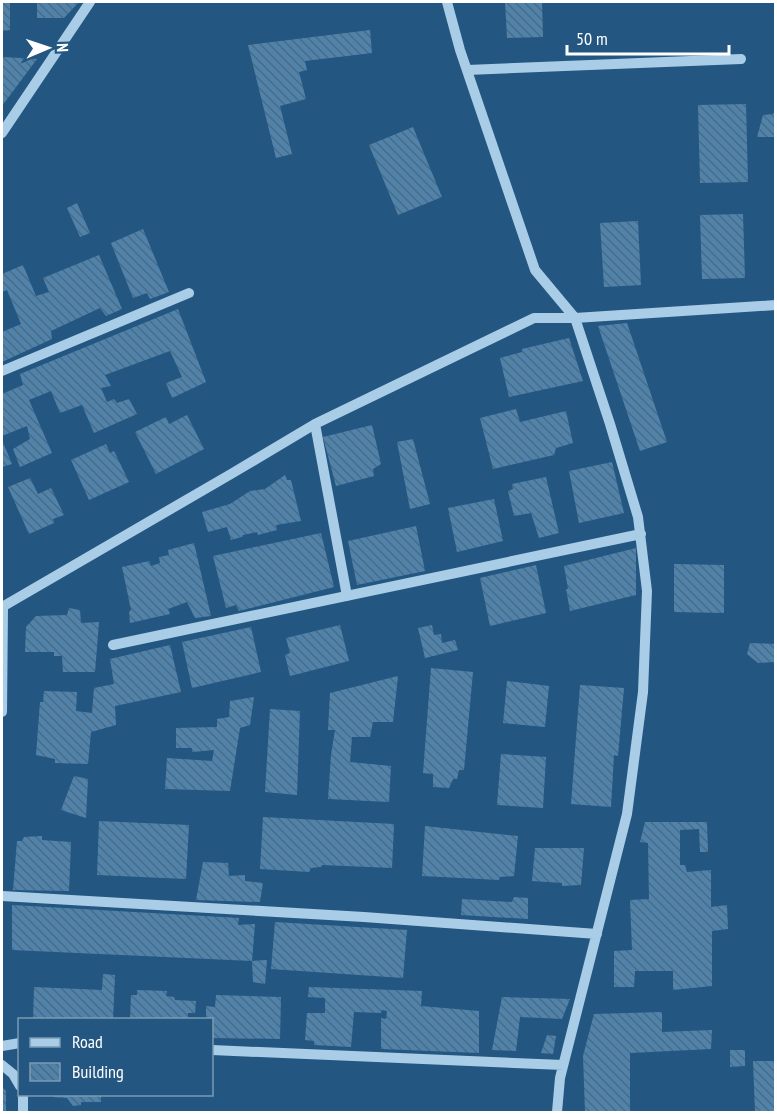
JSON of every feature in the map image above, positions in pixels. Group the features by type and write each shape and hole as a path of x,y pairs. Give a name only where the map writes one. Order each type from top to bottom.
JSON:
{"street":[{"path":"2,133 90,2"},
{"path":"447,2 460,50 535,270 575,318 638,516 647,591 643,692 627,814 563,1065 557,1113"},
{"path":"468,70 741,58"},
{"path":"2,371 189,292"},
{"path":"2,712 2,607 315,424 534,318 575,318 776,305"},
{"path":"315,424 347,596"},
{"path":"113,645 640,534"},
{"path":"2,896 364,917 597,934"},
{"path":"2,1046 18,1043"},
{"path":"213,1050 563,1065"},
{"path":"2,1065 13,1074 18,1083"},
{"path":"23,1096 23,1113"}],"building":[{"path":"2,2 10,2 10,30 2,31"},
{"path":"37,2 79,2 64,18 37,18"},
{"path":"505,2 542,2 543,37 507,38"},
{"path":"370,30 372,53 305,61 307,70 299,72 306,99 280,106 292,154 276,158 248,45"},
{"path":"3,57 37,59 2,106 2,66"},
{"path":"746,104 748,182 700,183 698,105"},
{"path":"776,109 776,137 757,137 763,115 773,114"},
{"path":"413,127 442,197 398,215 369,145"},
{"path":"77,203 90,233 80,237 67,208"},
{"path":"743,214 745,278 702,279 700,215"},
{"path":"638,221 641,285 604,287 600,223"},
{"path":"143,229 169,292 150,299 147,293 133,298 111,243"},
{"path":"99,255 122,309 106,316 100,308 51,331 52,339 2,362 2,332 21,324 7,290 2,292 2,274 23,265 36,296 49,292 43,278"},
{"path":"178,309 206,382 172,398 166,383 182,377 170,351 105,375 111,386 101,388 107,402 114,399 117,403 129,399 137,414 94,433 82,405 60,413 51,391 29,400 52,453 20,467 13,449 30,439 27,426 2,436 2,394 23,385 20,374"},
{"path":"627,323 667,442 640,451 598,326"},
{"path":"569,338 583,381 509,397 500,358 522,352 522,349"},
{"path":"516,409 520,422 566,411 573,443 556,448 554,455 493,469 480,418"},
{"path":"187,415 204,449 156,474 135,432 166,417 169,424"},
{"path":"372,425 381,464 373,469 374,476 336,486 323,437"},
{"path":"413,439 430,504 410,509 397,442"},
{"path":"2,440 12,464 2,467"},
{"path":"106,444 110,453 114,451 129,482 89,500 71,460"},
{"path":"612,462 624,513 579,523 569,471"},
{"path":"285,475 287,480 291,480 301,521 276,525 277,530 258,535 257,532 243,535 231,540 227,527 208,532 202,512 230,504 250,491 265,489"},
{"path":"546,477 559,533 539,538 531,513 514,516 508,491 513,489 512,484"},
{"path":"30,478 38,494 51,488 64,515 53,519 54,523 29,534 8,487"},
{"path":"494,499 503,541 457,552 448,508"},
{"path":"416,526 425,571 357,585 348,541"},
{"path":"321,533 334,587 239,611 236,605 226,608 213,556"},
{"path":"194,543 211,616 195,618 187,602 168,609 170,614 130,623 129,612 131,610 122,567 149,561 151,566 160,563 159,557 169,555 168,550"},
{"path":"636,548 636,595 570,611 564,566"},
{"path":"674,564 724,565 724,613 674,612"},
{"path":"536,565 546,613 490,626 480,578"},
{"path":"69,608 80,610 81,623 99,622 95,672 63,672 62,656 54,656 54,652 25,652 26,627 36,616 67,615"},
{"path":"340,625 349,661 290,676 285,655 290,653 286,638"},
{"path":"432,625 434,635 441,634 442,643 455,640 458,650 425,658 418,628"},
{"path":"251,627 261,672 192,688 182,642"},
{"path":"750,643 776,644 776,662 758,663 747,654"},
{"path":"170,645 181,692 115,706 116,725 91,732 88,764 55,763 55,759 36,755 40,702 43,702 44,691 77,692 76,711 92,713 94,688 114,684 110,659"},
{"path":"431,668 473,672 464,770 459,770 457,779 453,779 449,788 433,787 433,774 423,773"},
{"path":"398,676 393,722 373,722 370,737 352,737 350,762 391,766 389,802 328,799 335,730 328,730 330,693"},
{"path":"507,681 549,686 545,727 503,723"},
{"path":"580,685 624,688 618,756 614,755 611,807 571,804"},
{"path":"254,697 250,725 240,728 230,791 165,789 167,758 212,761 214,750 192,752 192,748 176,748 176,728 217,727 217,719 229,717 230,701"},
{"path":"270,709 300,711 297,795 265,792"},
{"path":"501,754 546,757 543,808 497,805"},
{"path":"74,776 88,779 86,818 61,810"},
{"path":"263,817 394,824 392,868 322,865 311,868 309,872 260,869"},
{"path":"99,821 189,825 186,879 97,875"},
{"path":"645,822 707,822 708,852 700,852 699,829 680,830 680,865 685,865 687,872 711,870 711,907 727,905 728,929 712,931 712,986 673,990 673,971 635,971 634,987 614,987 614,951 632,950 630,900 649,899 648,843 640,842"},
{"path":"425,826 518,836 514,876 500,877 499,880 422,876"},
{"path":"42,836 42,840 71,842 69,891 13,890 17,841 22,841 24,837"},
{"path":"535,848 584,848 581,885 562,886 562,883 532,881"},
{"path":"203,862 228,863 229,876 245,875 245,881 263,883 260,902 196,900"},
{"path":"514,897 528,898 528,919 461,915 462,899 512,902"},
{"path":"12,905 239,918 238,925 255,924 252,961 12,950"},
{"path":"275,922 407,930 403,978 271,969"},
{"path":"267,960 265,984 253,982 252,961"},
{"path":"103,974 115,975 113,1018 33,1018 34,987 102,990"},
{"path":"309,987 422,991 421,1006 479,1011 479,1053 381,1049 381,1018 386,1019 387,1011 382,1010 381,1013 354,1012 351,1047 314,1045 314,1041 305,1040 307,1013 325,1013 325,998 308,997"},
{"path":"137,990 167,991 166,996 174,997 175,1000 196,1001 195,1013 188,1013 188,1018 130,1018 131,995 137,995"},
{"path":"216,995 281,997 280,1039 213,1038 213,1018 206,1018 206,1006 215,1007"},
{"path":"502,997 570,999 562,1019 520,1017 516,1051 492,1050"},
{"path":"662,1012 662,1032 712,1030 711,1049 630,1053 630,1112 585,1112 583,1056 594,1014"},
{"path":"547,1035 556,1036 553,1054 541,1053"},
{"path":"730,1050 745,1050 745,1066 730,1067"},
{"path":"753,1061 776,1061 776,1112 755,1112"},
{"path":"2,1087 6,1091 6,1112 2,1112"},
{"path":"101,1096 101,1102 81,1102 81,1105 73,1106 67,1098 53,1097"}]}
